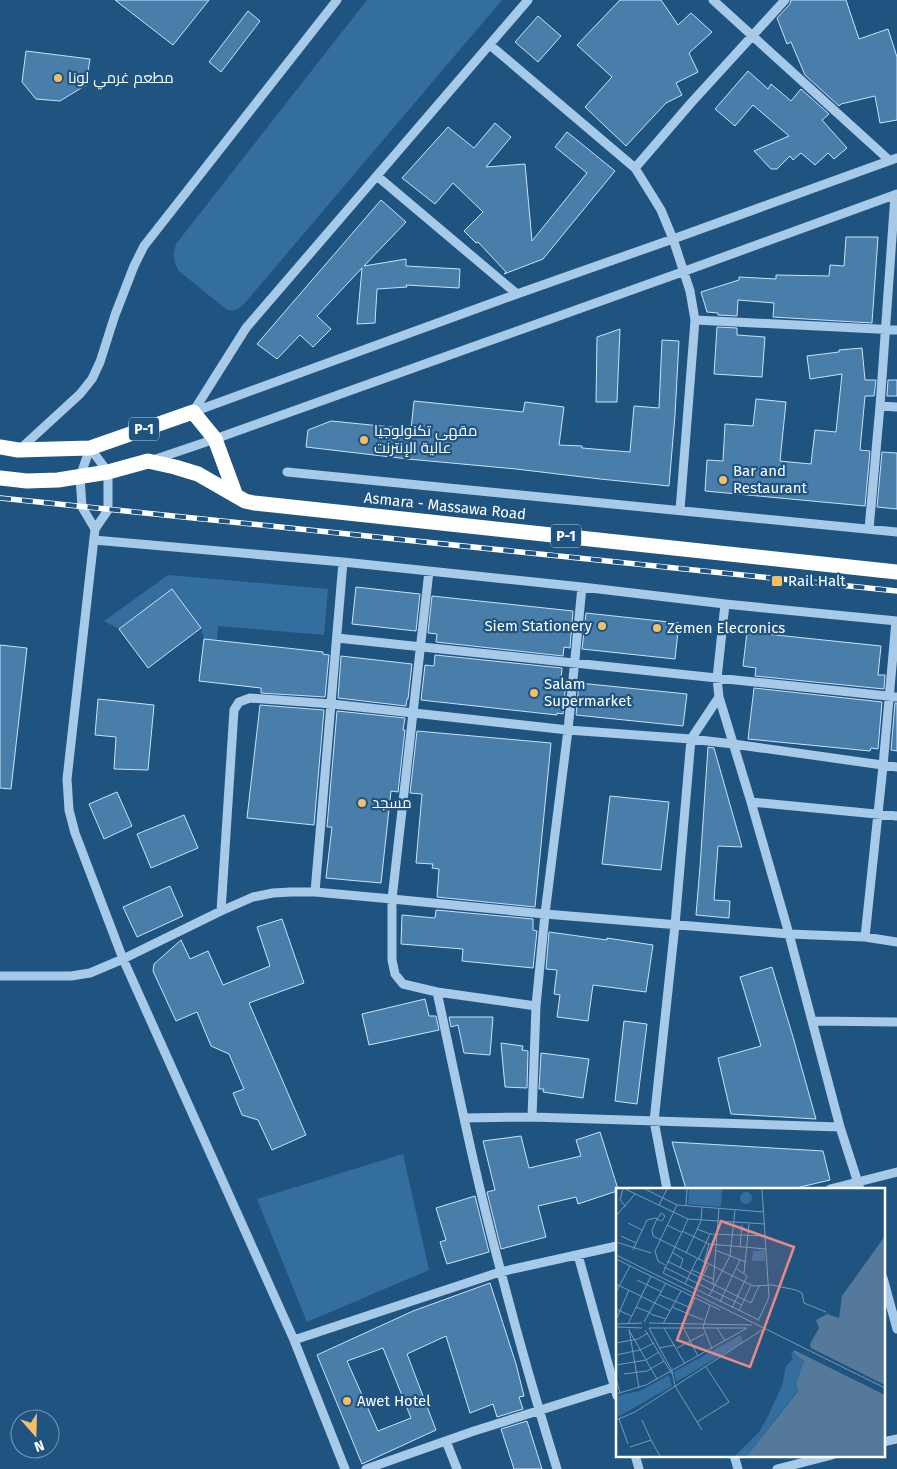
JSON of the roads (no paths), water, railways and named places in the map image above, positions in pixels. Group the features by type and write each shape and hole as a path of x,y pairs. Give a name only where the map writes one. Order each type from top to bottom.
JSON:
{"highway":[{"name":"P-1","path":"0,447 18,450 90,448 193,412"},
{"path":"193,412 215,439 236,496"},
{"name":"Asmara - Massawa Road","path":"0,478 27,481 58,480 108,472 148,461 176,466 198,474 245,501 254,503 897,572"}],"street":[{"path":"18,450 80,394 92,379 100,362 115,315 134,266 144,246 338,0"},
{"path":"193,412 246,328 528,0"},
{"path":"193,412 893,159 713,0"},
{"path":"635,168 691,103 785,0"},
{"path":"490,45 635,168 661,210 673,239 685,271 695,320 680,510"},
{"path":"377,176 517,294"},
{"path":"148,461 215,439 896,194 869,529"},
{"path":"695,320 897,330"},
{"path":"880,406 897,407"},
{"path":"90,448 108,472 108,510 95,529 67,779 69,810 75,834 123,959 294,1340 345,1469"},
{"path":"90,448 80,477 82,507 95,529"},
{"path":"287,472 897,532"},
{"path":"94,540 343,562 897,621 893,697 883,766 865,937"},
{"path":"315,892 343,562"},
{"path":"429,571 392,898 392,960 395,974 403,984 437,992 536,1006"},
{"path":"532,1117 536,1006 545,914 568,730 582,587"},
{"path":"725,604 717,678 718,696 751,802 789,934 840,1127 859,1185"},
{"path":"337,638 893,697"},
{"path":"667,1188 654,1121 675,925 690,739 718,696"},
{"path":"220,911 234,710 239,702 250,698 332,704 568,730 690,739 897,767"},
{"path":"751,802 897,816"},
{"path":"0,976 71,976 90,973 123,959 220,911 253,897 274,893 315,892 392,898 545,914 789,934 865,937 897,942"},
{"path":"437,992 500,1272 557,1469"},
{"path":"812,1020 897,1022"},
{"path":"464,1118 532,1117 840,1127"},
{"path":"837,1188 859,1185 897,1172"},
{"path":"294,1340 500,1272 616,1246"},
{"path":"366,1469 616,1386 578,1255"},
{"path":"884,1282 897,1329"},
{"path":"884,1442 897,1439"},
{"path":"446,1441 457,1469"},
{"path":"635,1456 639,1469"},
{"path":"734,1456 738,1469"},
{"path":"777,1469 828,1456"}],"railway":[{"path":"0,498 897,591"}],"place":[{"name":"مطعم غرمي لونا","path":"58,78"},
{"name":"مقهى تكنولوجيا عالية الإنترنت","path":"364,440"},
{"name":"Bar and Restaurant","path":"723,480"},
{"name":"Rail Halt","path":"777,581"},
{"name":"Siem Stationery","path":"602,626"},
{"name":"Zemen Elecronics","path":"657,628"},
{"name":"Salam Supermarket","path":"534,693"},
{"name":"مسجد","path":"362,803"},
{"name":"Awet Hotel","path":"347,1401"}]}
